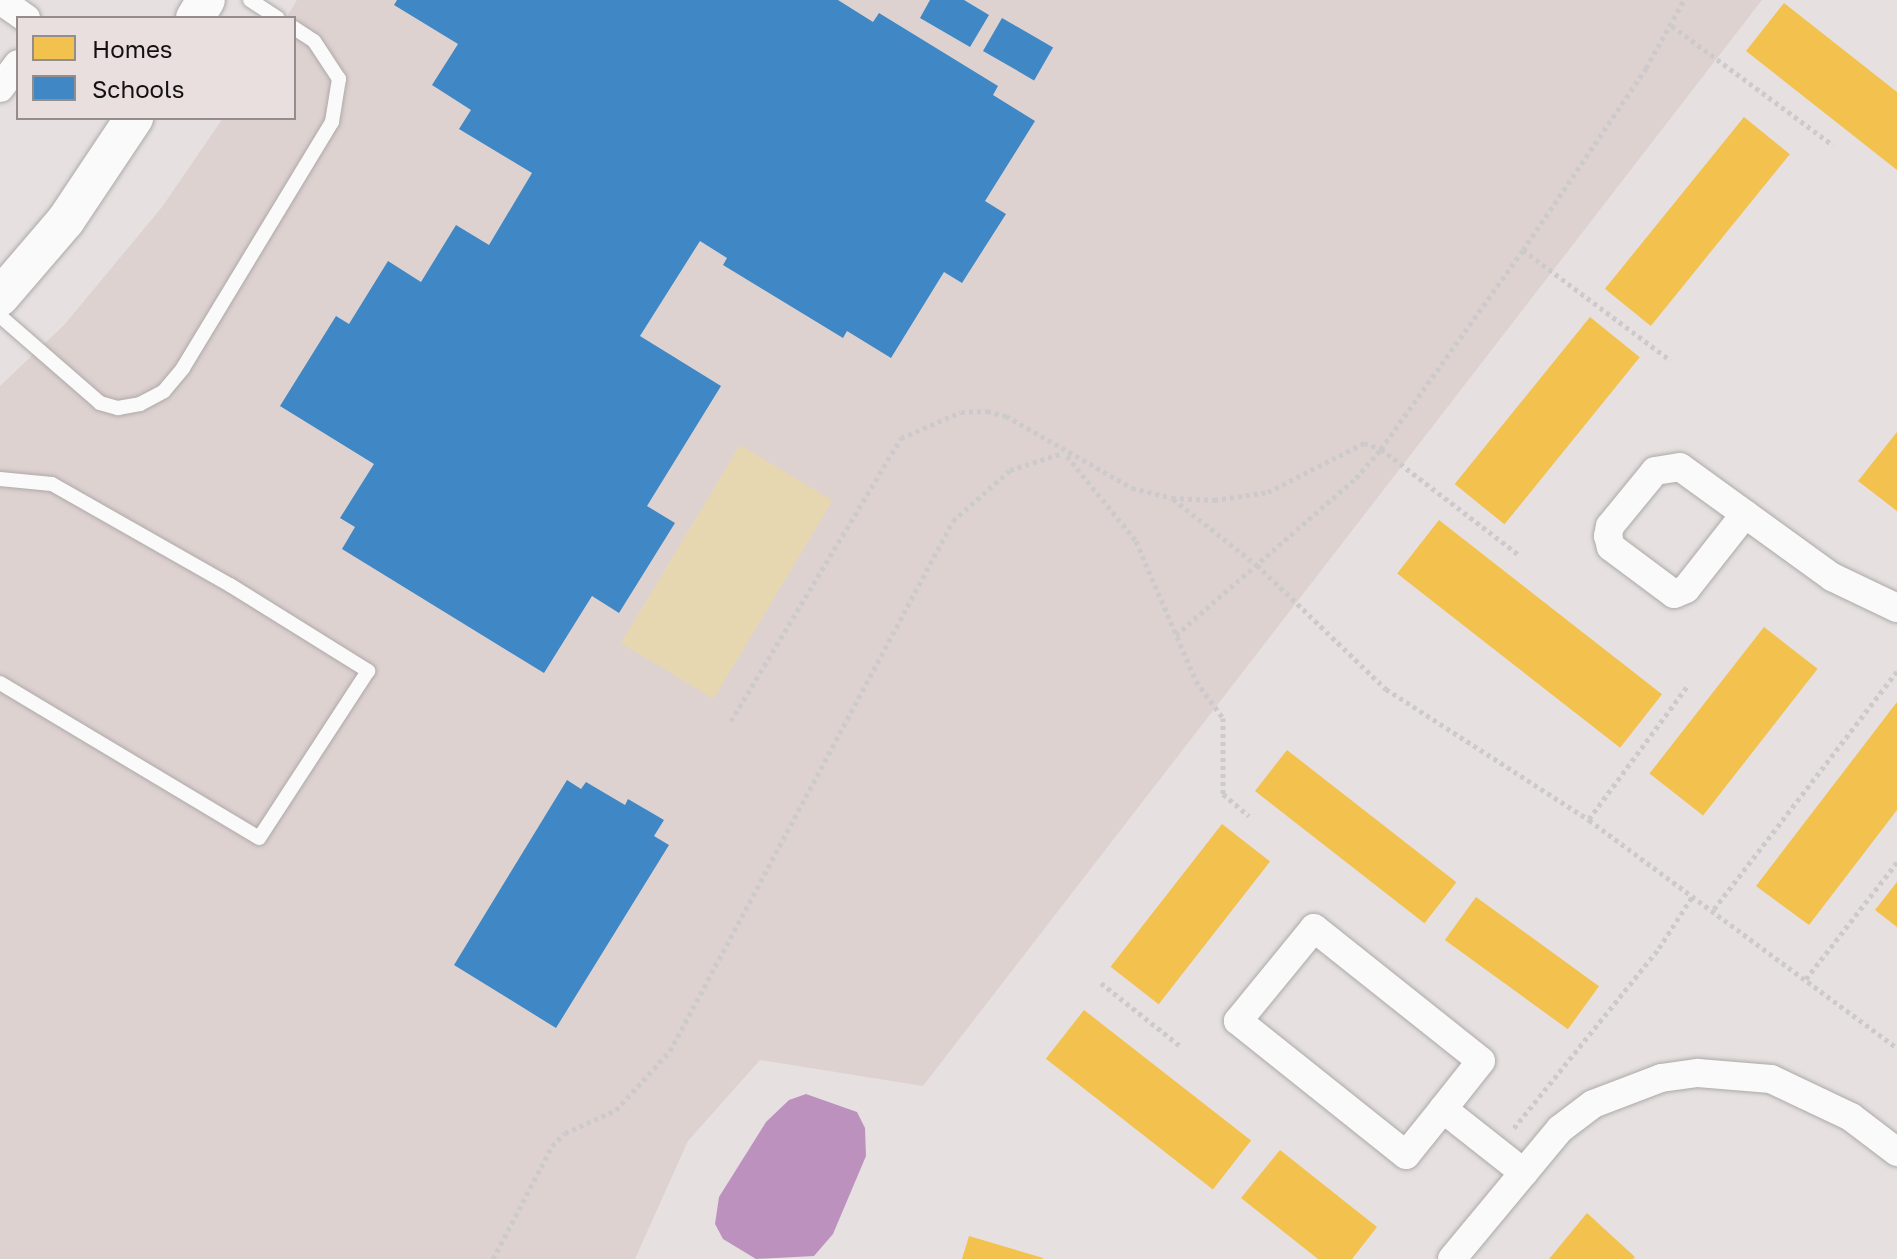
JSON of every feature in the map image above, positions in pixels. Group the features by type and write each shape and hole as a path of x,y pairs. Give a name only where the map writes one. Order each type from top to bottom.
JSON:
{"street":[{"path":"0,0 23,16"},
{"path":"0,88 16,67"},
{"path":"0,297 66,220 133,120"},
{"path":"1745,514 1686,589 1674,594 1611,547 1608,536 1610,526 1655,471 1668,466 1680,467 1745,514 1832,577 1897,608"},
{"path":"1314,928 1481,1061 1443,1109 1406,1155 1238,1021 1314,928"},
{"path":"1452,1259 1560,1129 1593,1104 1661,1078 1698,1073 1771,1079 1811,1094 1897,1152"},
{"path":"1443,1109 1524,1173"}],"lane":[{"path":"250,0 275,16"},
{"path":"0,316 100,403 118,408 140,404 164,391 183,368 332,122 339,79 322,50 296,30"},
{"path":"0,479 52,484 230,585 368,671 259,838 0,683"}],"path":[{"path":"1176,635 1356,478 1381,449 1523,250 1672,26 1684,0"},
{"path":"1672,26 1833,145"},
{"path":"1523,250 1670,360"},
{"path":"731,721 901,438 961,412 987,411 1006,416 1064,452 1132,488 1172,498 1214,500 1268,492 1364,443 1381,449 1519,555"},
{"path":"1064,452 1136,541 1196,681 1223,718 1223,794 1249,816"},
{"path":"493,1259 552,1146 565,1133 616,1110 670,1051 953,521 1010,470 1064,452"},
{"path":"1172,498 1257,565 1386,689 1589,820 1694,894 1897,1048"},
{"path":"1714,909 1897,671"},
{"path":"1589,820 1688,685"},
{"path":"1806,979 1897,862"},
{"path":"1498,1152 1533,1101 1659,948 1694,894"},
{"path":"1101,983 1179,1045"}],"shaded area":[{"path":"297,0 1762,0 923,1086 760,1060 688,1141 635,1259 0,1259 0,386 64,325 162,207 222,120 296,120 296,16 287,16"},
{"path":"740,445 833,501 714,699 621,643"},
{"path":"806,1094 857,1112 865,1128 866,1156 833,1234 814,1256 756,1259 723,1239 715,1224 719,1197 766,1122 789,1100"}],"building: Homes":[{"path":"1784,3 1897,92 1897,170 1746,51"},
{"path":"1744,117 1790,154 1651,326 1605,289"},
{"path":"1590,317 1640,357 1504,524 1455,484"},
{"path":"1897,432 1897,511 1858,481"},
{"path":"1439,520 1662,694 1620,748 1397,574"},
{"path":"1764,627 1818,669 1703,815 1649,774"},
{"path":"1897,702 1897,810 1809,925 1756,886"},
{"path":"1287,750 1456,882 1424,923 1255,791"},
{"path":"1222,824 1270,862 1159,1004 1111,967"},
{"path":"1897,882 1897,927 1875,910"},
{"path":"1476,897 1599,986 1568,1029 1445,940"},
{"path":"1084,1010 1251,1141 1213,1189 1046,1059"},
{"path":"1280,1150 1377,1227 1352,1259 1318,1259 1241,1198"},
{"path":"1587,1213 1635,1257 1549,1259"},
{"path":"969,1236 1043,1258 1043,1259 962,1259"}],"building: Schools":[{"path":"397,0 838,0 873,22 879,13 998,86 993,95 1035,121 985,201 1006,214 962,283 944,272 891,358 847,331 843,338 723,265 727,258 700,241 640,336 721,386 647,506 675,523 619,613 592,596 544,673 342,549 355,527 340,518 374,464 280,406 336,316 349,324 388,261 421,282 456,225 489,245 532,173 459,129 471,110 432,85 458,44 394,5"},
{"path":"930,0 964,0 989,15 970,47 920,18"},
{"path":"1002,18 1053,47 1034,80 983,51"},
{"path":"567,780 581,789 586,782 625,805 628,799 664,820 654,836 669,845 556,1028 454,965"}]}
